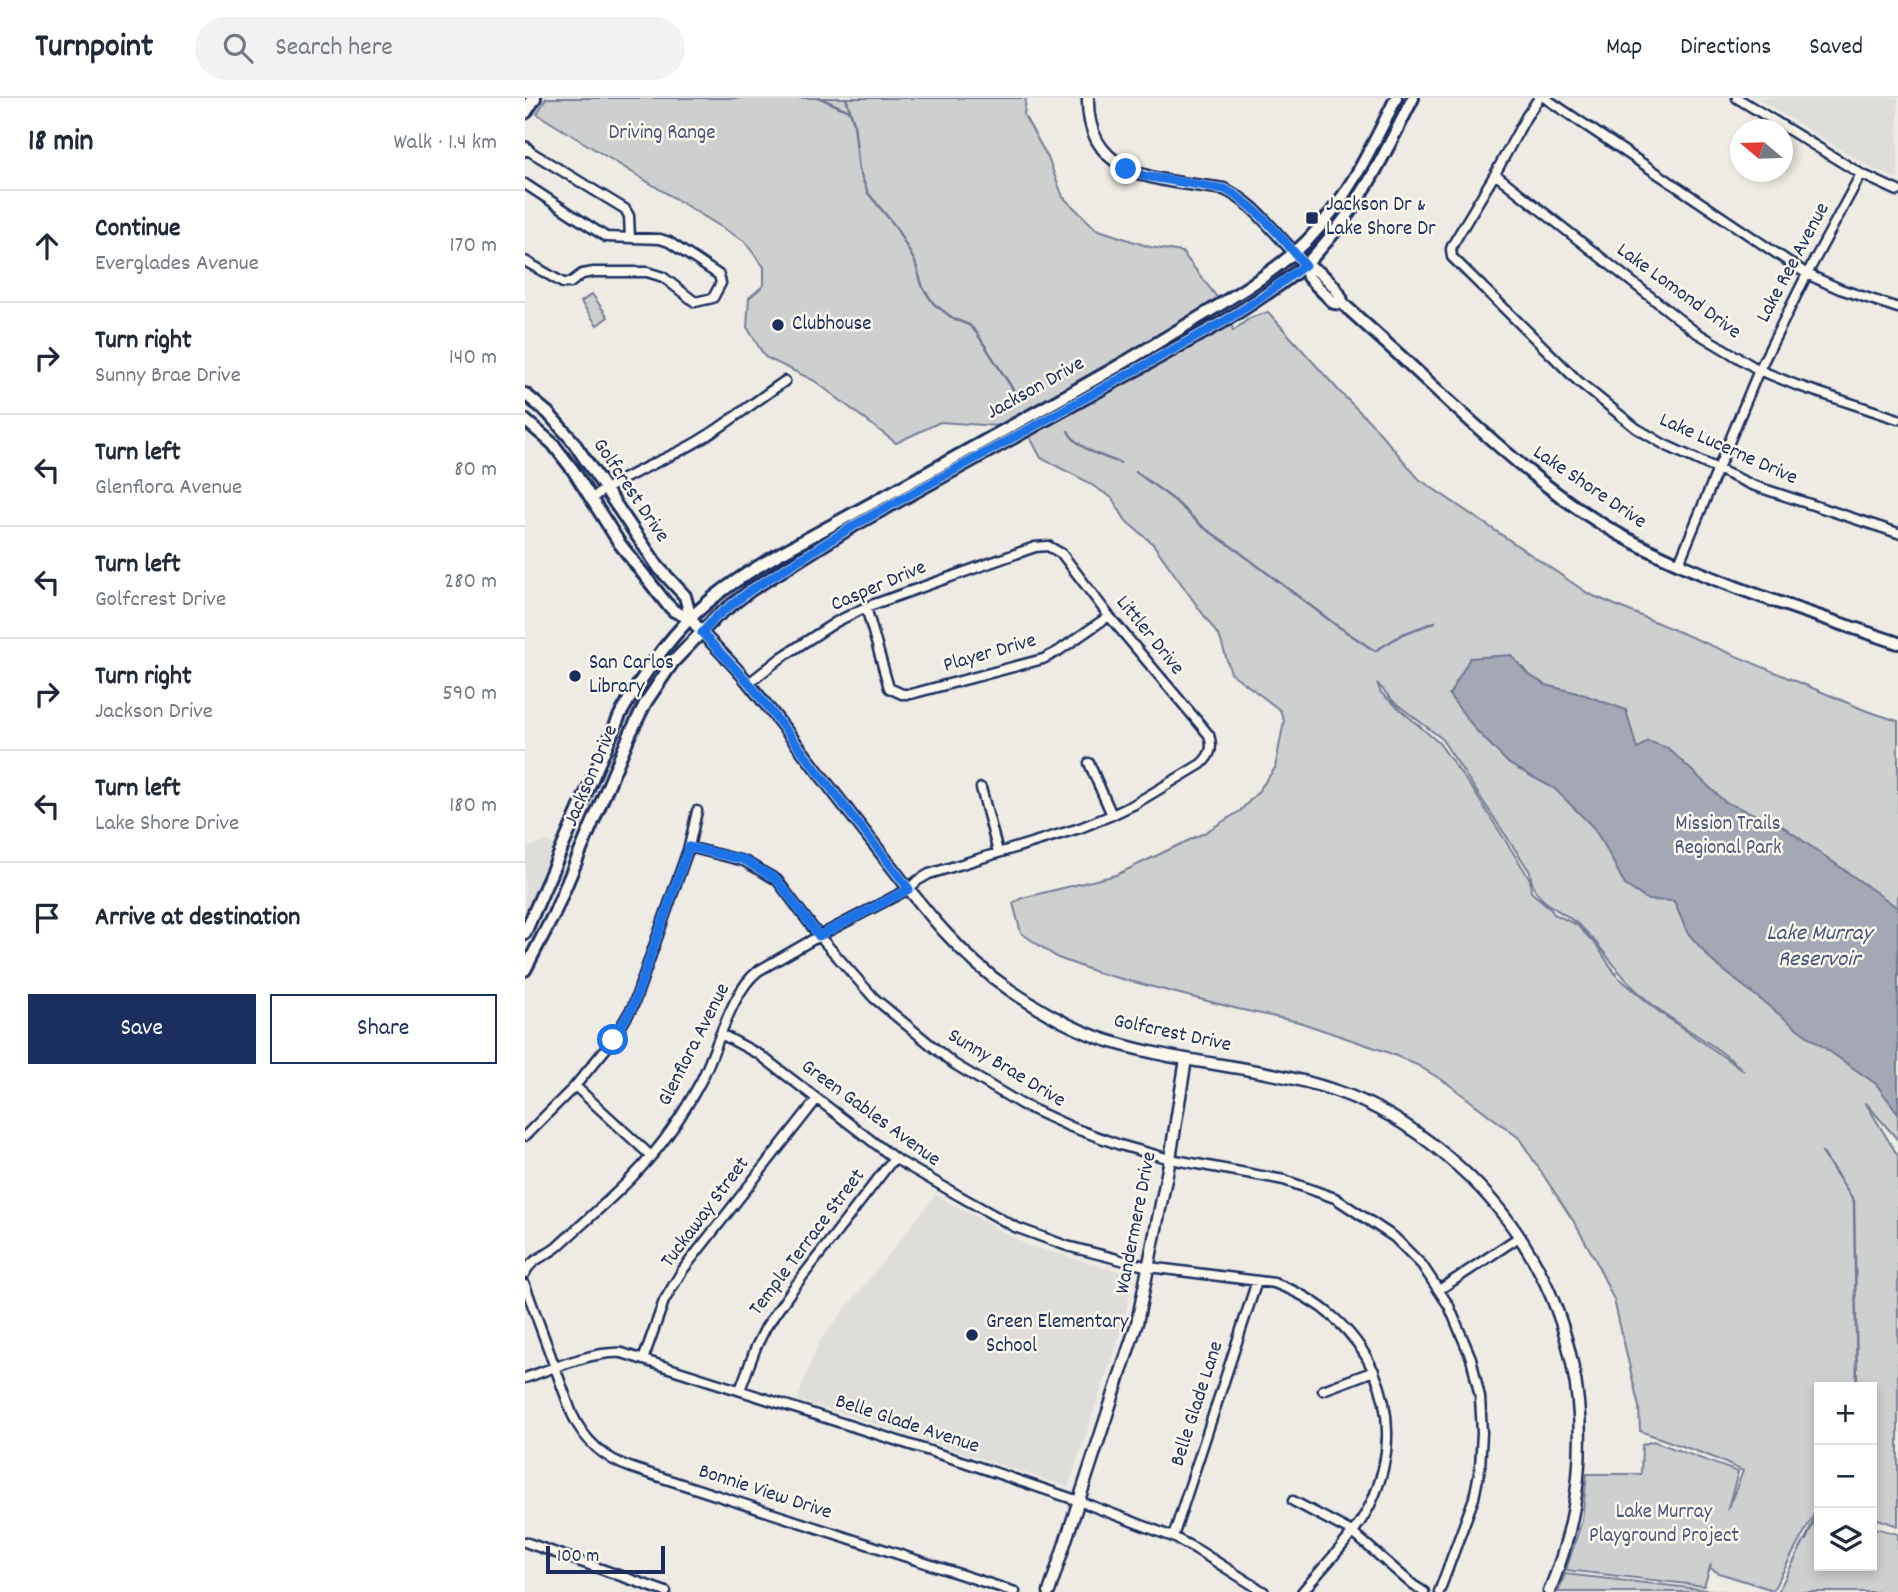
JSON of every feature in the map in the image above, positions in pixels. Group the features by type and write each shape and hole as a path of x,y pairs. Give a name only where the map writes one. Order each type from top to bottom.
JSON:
{"main road":[{"path":"525,112 534,98"},
{"name":"Jackson Drive","path":"525,933 620,715 655,659 705,604 741,577 779,554 1153,346 1248,288 1294,252 1329,216 1371,150 1396,98"},
{"name":"Jackson Drive","path":"525,970 554,914 646,702 673,662 716,617 751,590 855,525 1223,322 1261,298 1305,265 1339,226 1375,173 1413,98"},
{"name":"Lake Shore Drive","path":"1294,252 1305,265 1315,268 1342,295 1343,304 1523,467 1578,509 1638,545 1679,563 1735,586 1898,643"},
{"name":"Golfcrest Drive","path":"525,394 548,413 572,440 659,568 685,596 691,619 702,633"},
{"name":"Golfcrest Drive","path":"525,420 553,444 592,498 619,544 666,603 674,611 691,619"}],"street":[{"name":"Lake Shore Drive","path":"1088,98 1089,116 1095,135 1105,151 1118,164 1144,176 1234,193 1247,202 1294,252"},
{"path":"1495,174 1539,98"},
{"path":"1545,98 1807,274 1840,289 1898,308"},
{"path":"1737,98 1861,174 1898,191"},
{"path":"525,150 625,209 629,216 630,238"},
{"name":"Lake Lucerne Drive","path":"1495,174 1453,244 1452,257 1579,381 1636,428 1665,445 1752,485 1898,533"},
{"name":"Lake Lomond Drive","path":"1495,174 1694,331 1759,370 1898,419"},
{"name":"Lake Ree Avenue","path":"1679,563 1759,370 1861,174"},
{"path":"525,184 606,237 660,239 669,242 719,275 721,283 713,298 695,302 663,277 647,272 594,272 582,274 570,283 562,283 525,261"},
{"path":"592,498 713,432 785,381"},
{"name":"Littler Drive","path":"1035,547 1048,546 1062,554 1109,616 1209,735 1211,751 1201,764"},
{"name":"Casper Drive","path":"749,683 782,657 836,622 866,607 1035,547"},
{"name":"Player Drive","path":"866,607 889,688 902,694 911,694 1043,659 1109,616"},
{"name":"Golfcrest Drive","path":"702,633 749,683 933,920 973,962 1009,990 1043,1011 1115,1043 1306,1081 1384,1111 1437,1147 1491,1198 1519,1237 1539,1272 1560,1320 1575,1377 1580,1411 1580,1466 1572,1522 1549,1592"},
{"path":"1089,763 1112,815"},
{"name":"Glenflora Avenue","path":"525,1273 532,1262 557,1247 621,1188 671,1130 702,1079 740,993 750,977 819,936 909,889 929,874 1080,828 1133,806 1201,764"},
{"path":"981,788 998,852"},
{"path":"525,1136 575,1086 613,1040 633,1006 689,847 697,811"},
{"name":"Sunny Brae Drive","path":"689,847 744,860 777,880 819,936 874,998 954,1064 1021,1104 1071,1127 1120,1145 1170,1159 1284,1180 1335,1198 1394,1237 1422,1265 1450,1306 1471,1358 1480,1397 1480,1468 1474,1498 1439,1592"},
{"name":"Green Gables Avenue","path":"722,1034 760,1055 894,1158 1015,1227 1067,1246 1149,1267 1274,1283 1293,1290 1329,1312 1344,1325 1366,1354 1382,1392 1388,1434 1386,1456 1370,1505 1352,1532 1302,1592"},
{"name":"Wandermere Drive","path":"1049,1592 1137,1323 1170,1159 1186,1059"},
{"path":"575,1086 651,1156"},
{"name":"Tuckaway Street","path":"643,1360 664,1300 682,1271 817,1099"},
{"name":"Temple Terrace Street","path":"740,1390 766,1327 894,1158"},
{"path":"1439,1290 1519,1237"},
{"name":"Belle Glade Lane","path":"1173,1537 1257,1281"},
{"path":"525,1285 556,1367"},
{"name":"Belle Glade Avenue","path":"525,1378 610,1352 622,1353 1079,1501 1173,1537 1264,1592"},
{"name":"Bonnie View Drive","path":"556,1367 579,1428 597,1448 623,1465 1015,1592"},
{"path":"1323,1390 1374,1371"},
{"path":"1293,1501 1352,1532 1424,1592"},
{"path":"525,1542 666,1592"}],"shaded area":[{"path":"1756,98 1898,98 1898,179 1875,170"},
{"path":"548,841 554,844 525,912 525,848"},
{"name":"Green Elementary School","path":"936,1195 1027,1245 1134,1276 1122,1328 1068,1487 797,1400 819,1342"}],"green space":[{"path":"546,98 1026,98 1024,115 1048,158 1063,197 1096,229 1150,247 1182,252 1229,313 1233,331 1250,318 1268,312 1374,426 1419,479 1589,594 1867,711 1898,721 1898,1140 1865,1102 1898,1156 1898,1526 1877,1519 1877,1382 1814,1382 1814,1514 1773,1590 1719,1573 1710,1568 1711,1564 1704,1586 1566,1570 1582,1520 1587,1474 1641,1474 1642,1445 1653,1441 1738,1472 1727,1511 1743,1471 1640,1431 1639,1407 1614,1300 1574,1222 1519,1138 1447,1083 1417,1065 1387,1052 1299,1022 1099,973 1058,958 1021,933 1013,903 1022,898 1116,875 1204,833 1240,811 1275,768 1284,721 1280,710 1231,673 1220,638 1153,544 1126,521 1112,498 1041,458 1025,428 940,422 896,443 815,381 765,357 747,327 749,298 764,285 764,267 744,241 537,114","holes":["1377,683 1393,701 1441,738 1530,872 1534,888 1540,897 1587,932 1628,982 1649,1001 1744,1071 1658,1011 1617,976 1597,946 1577,925 1554,914 1531,892 1530,879 1475,793 1439,743 1381,693"]},
{"path":"592,294 608,317 597,325 581,302"},
{"path":"1814,1522 1814,1571 1877,1571 1877,1528 1898,1534 1898,1592 1778,1592"},
{"path":"1565,1574 1726,1592 1558,1592"}],"water":[{"name":"Lake Murray Reservoir","path":"1511,655 1528,674 1546,685 1626,710 1637,749 1648,741 1668,748 1725,802 1782,826 1898,908 1898,1113 1876,1084 1799,1030 1713,962 1687,932 1674,901 1648,900 1625,885 1592,826 1555,789 1509,764 1476,730 1449,695 1470,658"}],"waterway":[{"path":"820,98 849,111"},
{"path":"846,98 854,123 859,170 868,193 895,226 915,262 923,288 934,304 976,332 1016,394"},
{"path":"1068,431 1077,443 1120,463"},
{"path":"1136,472 1174,500 1203,527 1375,651 1403,634 1435,622"},
{"path":"1822,1152 1854,1201 1857,1382"},
{"path":"1806,1540 1818,1508"}],"place":[{"name":"Jackson Dr & Lake Shore Dr","path":"1312,218"},
{"name":"Clubhouse","path":"778,325"},
{"name":"San Carlos Library","path":"575,676"},
{"name":"Green Elementary School","path":"972,1335"}],"route":[{"path":"613,1040 633,1006 689,847 744,860 777,880 819,936 909,889 749,683 702,633 716,617 751,590 855,525 1223,322 1305,265 1247,202 1234,193 1144,176 1126,169"}],"park label":[{"name":"Driving Range","path":"662,134"},
{"name":"Mission Trails Regional Park","path":"1728,837"},
{"name":"Lake Murray Playground Project","path":"1664,1525"}]}
